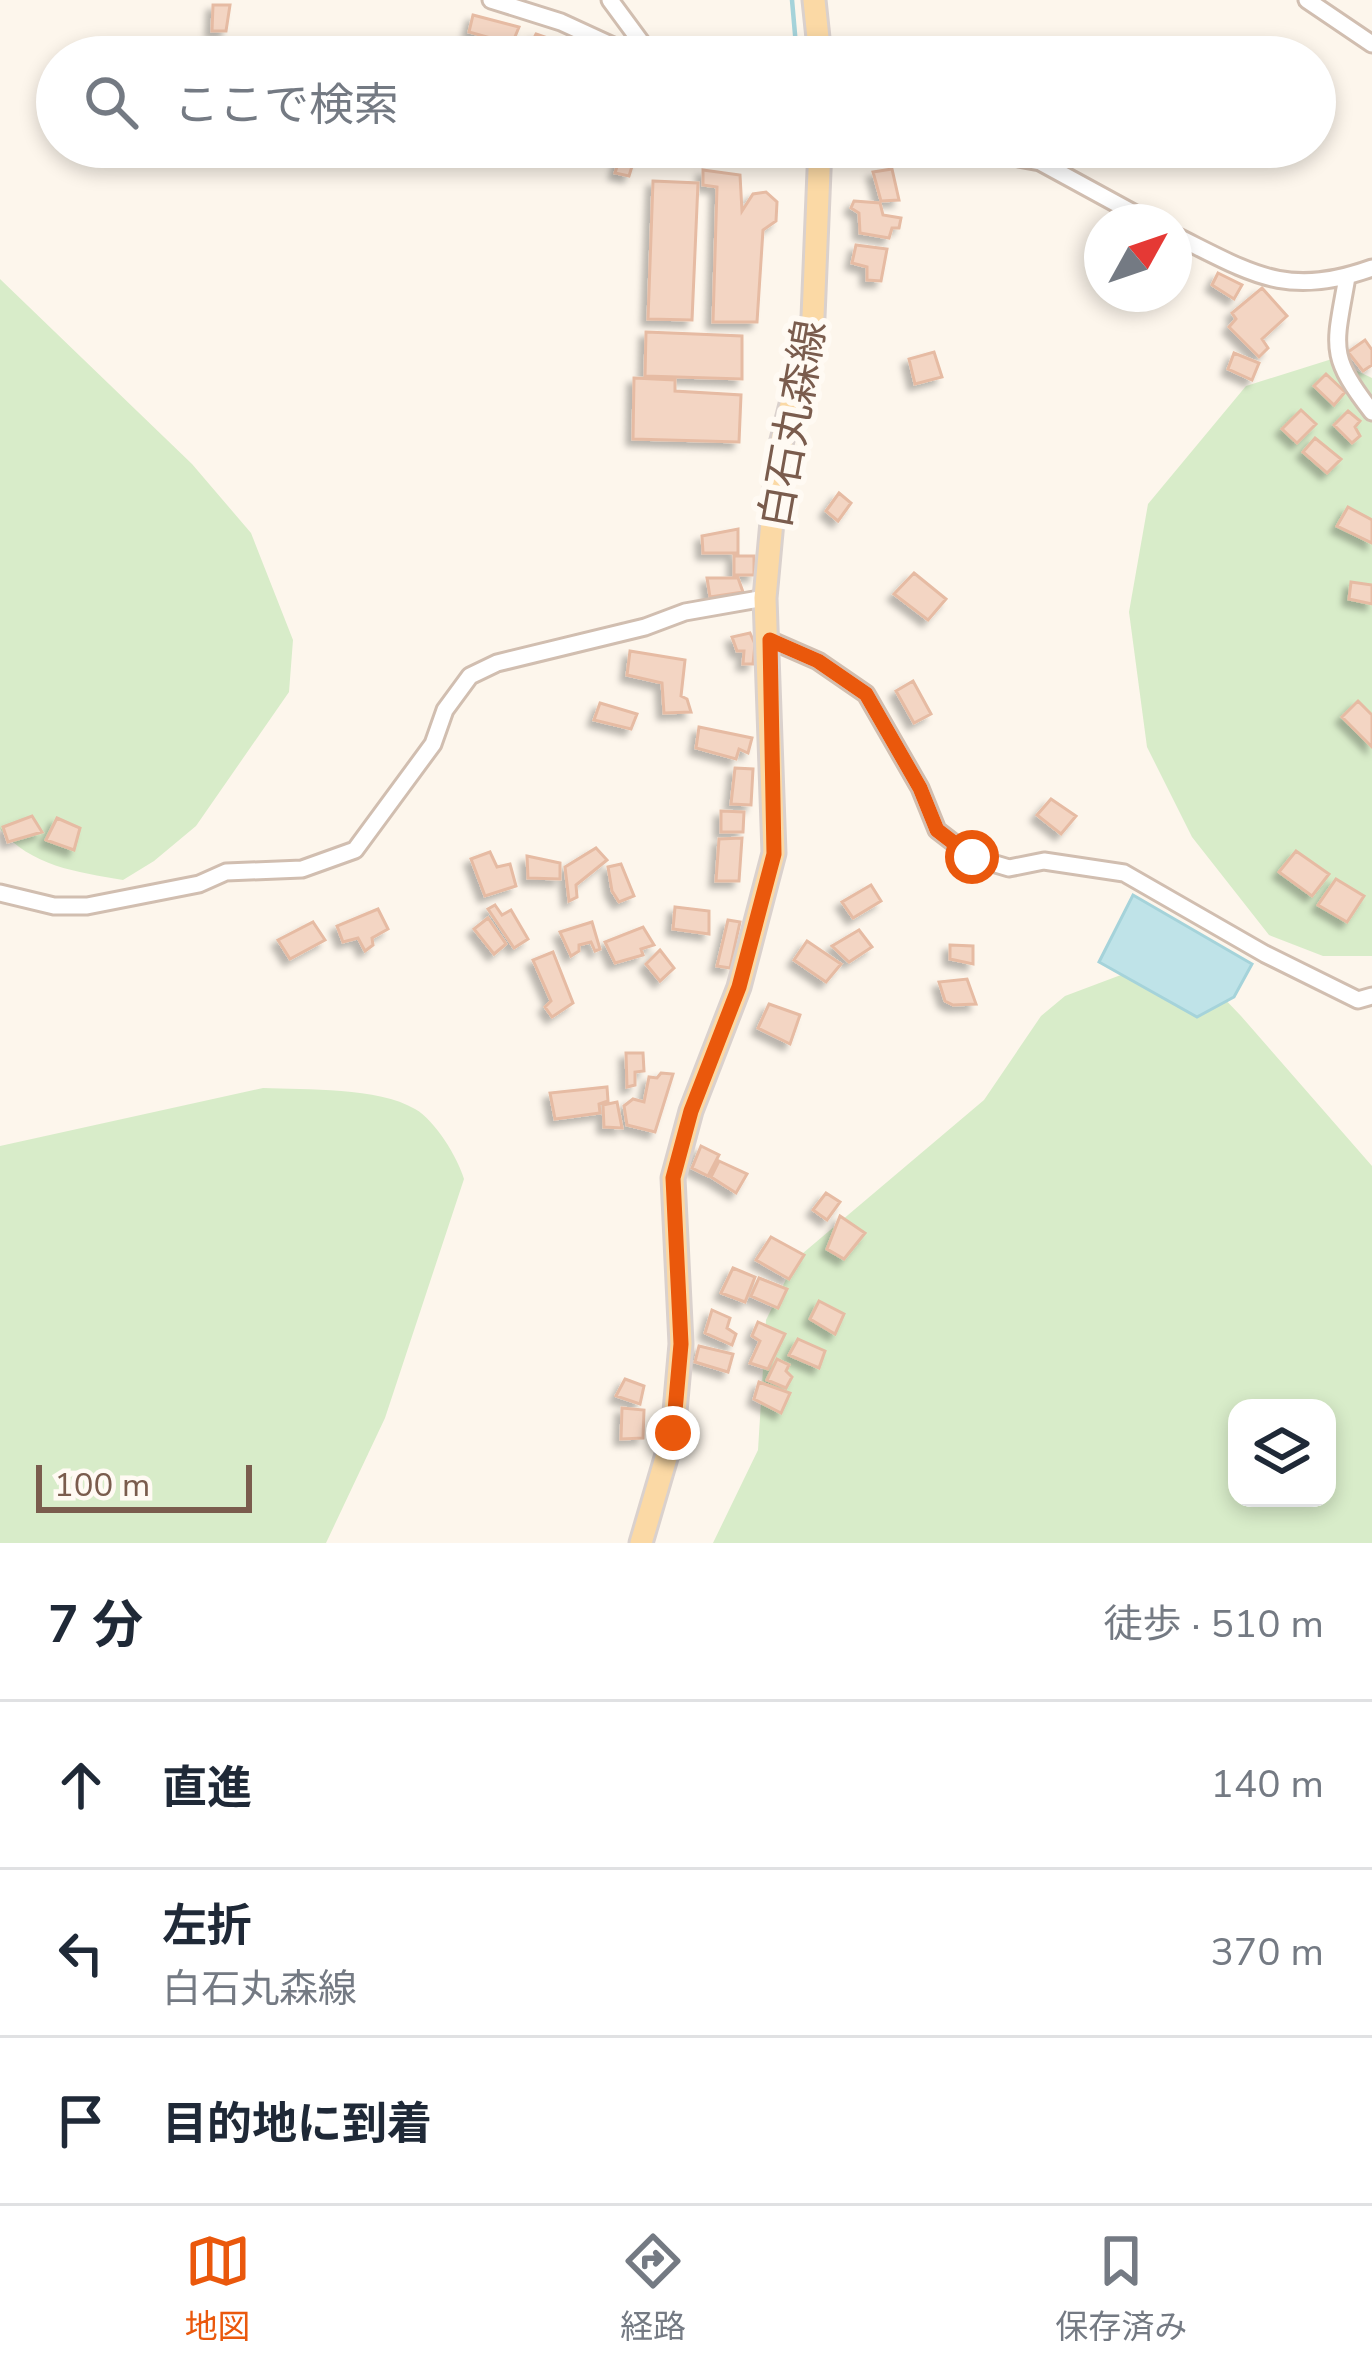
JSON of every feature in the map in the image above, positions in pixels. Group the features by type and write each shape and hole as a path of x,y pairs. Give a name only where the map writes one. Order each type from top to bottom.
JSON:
{"main road":[{"path":"814,0 818,36"},
{"name":"白石丸森線","path":"641,1543 673,1433 679,1367 673,1178 691,1111 739,987 774,854 765,598 778,456 813,316 819,168"}],"street":[{"path":"490,0 591,36"},
{"path":"610,0 637,36"},
{"path":"1306,0 1372,44"},
{"path":"1051,168 1117,204"},
{"path":"1192,244 1247,270 1294,285 1372,268"},
{"path":"1347,277 1336,341 1343,374 1372,412"},
{"path":"0,893 54,907 87,906 199,884 226,872 302,869 355,850 424,757 445,710 470,676 496,664 645,628 685,612 765,598"},
{"path":"770,640 818,661 866,694 920,788 937,830 972,857 1010,868 1044,861 1124,873 1265,954 1358,1000 1372,996"}],"green space":[{"path":"0,279 192,464 251,533 293,640 289,692 196,826 123,880 40,859 0,829"},
{"path":"1332,359 1372,378 1372,956 1323,956 1269,935 1192,837 1147,747 1129,612 1148,504 1246,386"},
{"path":"1174,955 1195,968 1241,1016 1372,1166 1372,1543 713,1543 758,1450 766,1320 796,1259 984,1100 1041,1016 1065,996"},
{"path":"263,1088 341,1091 400,1102 423,1114 438,1130 464,1179 385,1418 326,1543 0,1543 0,1146"}],"water":[{"path":"1133,895 1252,964 1234,997 1197,1017 1099,962"}],"building":[{"path":"213,5 230,5 226,31 212,31"},
{"path":"473,15 519,27 515,36 469,32"},
{"path":"617,168 631,168 629,176 615,173"},
{"path":"892,169 899,200 881,201 873,172"},
{"path":"703,170 740,175 742,211 753,194 766,192 777,202 776,221 763,230 757,322 713,322 717,187 703,185"},
{"path":"653,181 698,183 692,320 648,319"},
{"path":"854,201 880,203 883,215 901,218 899,228 892,228 889,238 860,233 859,213 851,208"},
{"path":"856,245 887,249 881,281 867,280 867,267 852,263"},
{"path":"1218,273 1242,285 1234,299 1212,285"},
{"path":"1262,288 1287,316 1262,339 1268,348 1259,357 1229,327 1236,319 1232,313"},
{"path":"646,332 742,336 742,379 645,376"},
{"path":"1365,340 1372,350 1372,365 1363,371 1348,352"},
{"path":"934,352 942,377 915,384 909,359"},
{"path":"1234,353 1259,363 1252,380 1228,369"},
{"path":"1326,374 1345,392 1334,405 1314,386"},
{"path":"634,378 675,380 675,391 741,395 739,442 633,439"},
{"path":"1301,410 1316,424 1297,443 1282,429"},
{"path":"1348,411 1360,421 1355,427 1360,436 1352,443 1334,425"},
{"path":"1315,438 1341,459 1327,473 1303,452"},
{"path":"839,493 851,503 838,521 826,511"},
{"path":"1348,507 1372,520 1372,543 1337,526"},
{"path":"738,529 738,553 703,553 702,536"},
{"path":"734,556 754,556 754,575 734,575"},
{"path":"914,573 946,599 928,620 894,594"},
{"path":"707,578 738,578 743,592 710,597"},
{"path":"1351,582 1372,585 1372,604 1349,599"},
{"path":"750,633 755,644 753,664 743,664 744,651 737,651 732,637"},
{"path":"630,651 685,660 681,696 691,712 664,713 662,683 627,675"},
{"path":"913,681 931,714 914,723 896,691"},
{"path":"1358,701 1372,715 1372,747 1342,717"},
{"path":"600,703 637,714 631,729 594,720"},
{"path":"699,727 752,738 748,753 739,749 736,759 696,748"},
{"path":"735,768 753,769 751,805 731,804"},
{"path":"1051,799 1076,816 1061,834 1037,815"},
{"path":"721,811 744,812 743,832 721,832"},
{"path":"32,816 42,832 8,842 3,827"},
{"path":"57,818 80,828 74,850 46,840"},
{"path":"742,838 739,881 716,881 719,839"},
{"path":"596,848 607,860 576,885 577,897 569,901 565,867"},
{"path":"1296,851 1329,874 1312,896 1279,872"},
{"path":"490,852 497,867 510,864 516,886 485,896 471,859"},
{"path":"527,856 560,863 560,879 528,878"},
{"path":"621,864 634,896 619,902 608,867"},
{"path":"1336,879 1364,896 1347,922 1318,905"},
{"path":"871,885 881,901 853,918 842,902"},
{"path":"495,905 502,915 511,910 528,939 514,948 488,909"},
{"path":"675,907 709,911 709,934 673,929"},
{"path":"378,909 388,929 372,938 373,945 365,951 358,938 343,942 337,926"},
{"path":"488,918 506,944 494,954 474,929"},
{"path":"728,920 740,922 730,968 717,966"},
{"path":"313,922 325,940 290,959 278,940"},
{"path":"592,922 600,949 595,951 591,942 579,945 571,956 560,932"},
{"path":"643,927 654,945 641,949 643,955 615,963 605,942"},
{"path":"859,930 872,947 849,962 832,946"},
{"path":"807,941 841,964 826,982 794,960"},
{"path":"950,945 973,946 973,964 950,959"},
{"path":"660,950 674,968 660,981 646,964"},
{"path":"553,952 573,1003 552,1017 545,1007 551,1001 533,960"},
{"path":"967,979 976,1004 945,1001 939,982"},
{"path":"769,1004 800,1015 790,1044 758,1028"},
{"path":"626,1053 643,1053 644,1071 635,1072 635,1085 627,1087"},
{"path":"673,1074 655,1132 627,1125 624,1106 633,1099 644,1102 649,1077"},
{"path":"607,1087 608,1101 599,1104 600,1113 555,1119 550,1093"},
{"path":"617,1102 622,1128 604,1127 603,1105"},
{"path":"701,1146 719,1155 708,1176 692,1168"},
{"path":"719,1161 747,1174 736,1193 711,1177"},
{"path":"826,1193 840,1202 827,1220 813,1210"},
{"path":"840,1216 865,1233 844,1259 827,1249"},
{"path":"771,1237 804,1255 789,1279 756,1260"},
{"path":"733,1268 755,1277 745,1302 721,1293"},
{"path":"759,1278 787,1289 778,1308 751,1296"},
{"path":"819,1301 844,1314 835,1334 810,1319"},
{"path":"712,1310 730,1318 727,1328 736,1334 732,1345 705,1333"},
{"path":"758,1322 785,1334 768,1369 750,1363 760,1341 752,1336"},
{"path":"798,1339 825,1351 819,1368 789,1355"},
{"path":"699,1346 733,1354 728,1372 695,1362"},
{"path":"777,1359 789,1365 786,1371 792,1377 786,1388 767,1380"},
{"path":"625,1379 644,1386 640,1404 616,1396"},
{"path":"759,1382 790,1393 781,1413 754,1399"},
{"path":"622,1408 644,1410 643,1438 621,1439"}],"waterway":[{"path":"792,0 795,36"}],"route":[{"path":"673,1433 681,1344 673,1178 691,1111 739,987 774,854 770,640 818,661 866,694 920,788 937,830 972,857"}]}
